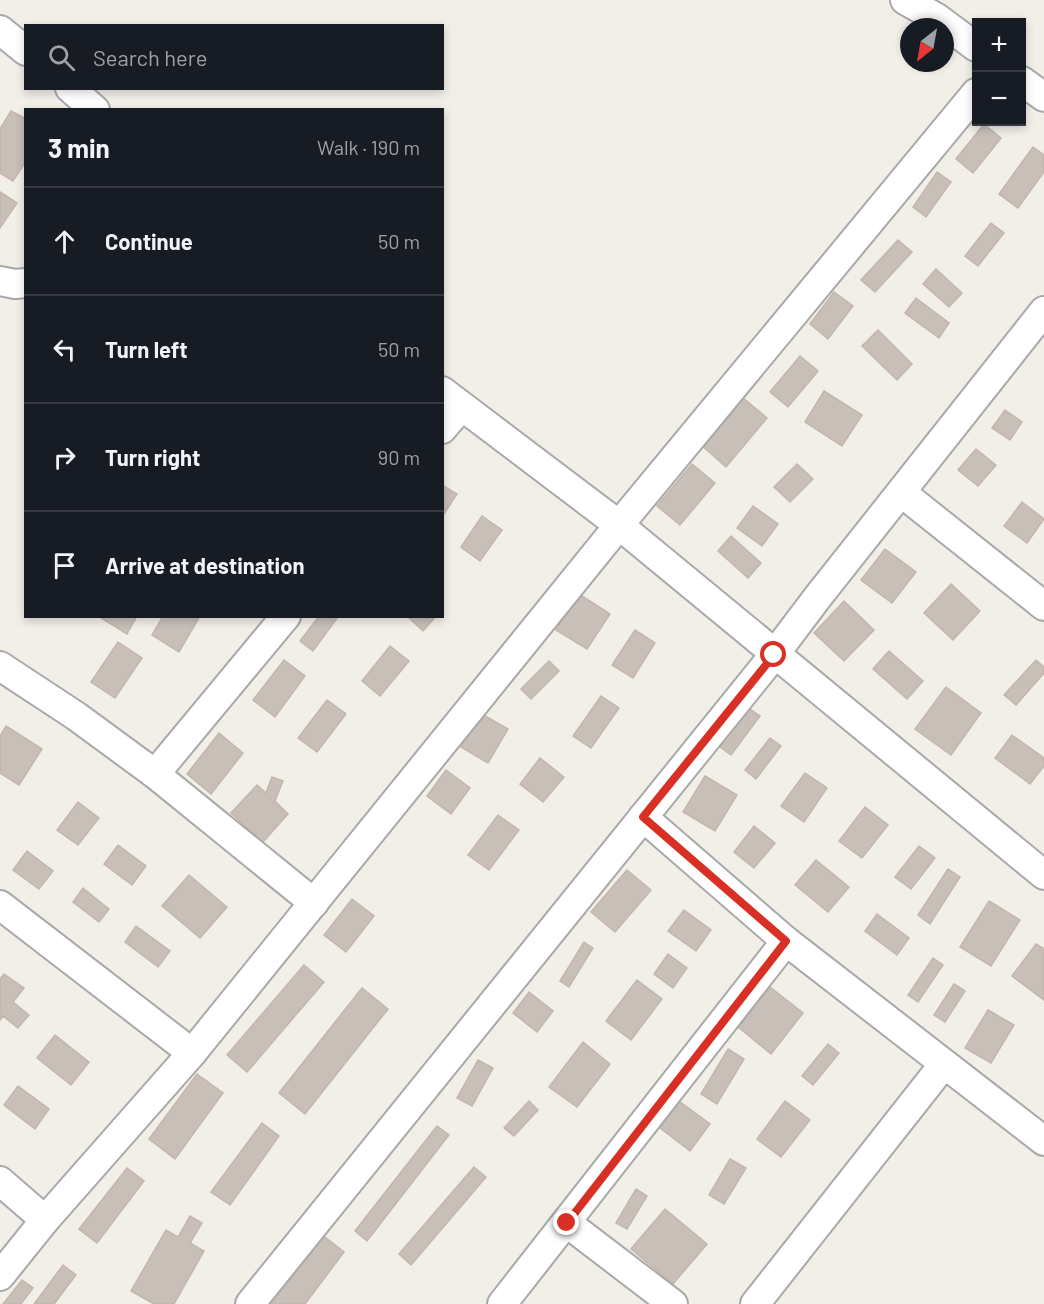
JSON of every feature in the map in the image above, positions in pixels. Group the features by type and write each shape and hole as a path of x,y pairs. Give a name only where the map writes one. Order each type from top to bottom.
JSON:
{"street":[{"path":"905,0 937,18 972,44"},
{"path":"0,30 24,49"},
{"path":"1026,84 1044,97"},
{"path":"72,90 93,108"},
{"path":"0,1276 45,1220 192,1053 619,525 972,98"},
{"path":"0,281 24,283"},
{"path":"250,1304 774,655 817,598 1039,329"},
{"path":"444,423 452,399 619,525 774,655 1044,875"},
{"path":"902,493 1044,606"},
{"path":"155,774 284,618"},
{"path":"0,666 76,716 155,774 314,903"},
{"path":"643,817 786,941 1044,1141"},
{"path":"0,905 192,1053"},
{"path":"502,1304 786,941"},
{"path":"755,1304 944,1064"},
{"path":"0,1181 45,1220"},
{"path":"567,1223 673,1304"}],"building":[{"path":"11,111 24,118 24,164 13,181 0,173 0,129"},
{"path":"982,126 986,126 1001,138 973,173 956,159"},
{"path":"1033,147 1044,155 1044,172 1018,208 999,194"},
{"path":"937,172 951,182 926,217 913,207"},
{"path":"0,192 17,203 0,228"},
{"path":"991,223 1004,233 978,266 965,256"},
{"path":"898,240 912,252 875,292 861,280"},
{"path":"936,269 962,293 949,307 923,284"},
{"path":"834,292 853,306 828,339 810,324"},
{"path":"916,298 949,323 939,338 905,313"},
{"path":"878,330 912,364 897,380 862,346"},
{"path":"800,356 818,371 788,407 770,392"},
{"path":"824,391 862,415 842,446 805,422"},
{"path":"742,397 767,418 726,467 701,445"},
{"path":"1005,410 1022,422 1010,440 992,428"},
{"path":"976,449 996,465 978,486 958,470"},
{"path":"692,464 715,483 680,525 657,506"},
{"path":"797,464 813,479 790,502 774,487"},
{"path":"444,486 457,494 444,514"},
{"path":"1022,502 1044,519 1027,543 1004,526"},
{"path":"753,506 778,524 762,546 737,528"},
{"path":"482,516 502,530 480,561 461,547"},
{"path":"731,536 761,563 748,578 718,551"},
{"path":"885,549 916,572 892,603 861,580"},
{"path":"951,584 980,611 953,640 924,613"},
{"path":"579,594 610,614 587,649 556,630"},
{"path":"844,601 874,630 844,661 814,633"},
{"path":"101,618 136,618 127,634"},
{"path":"162,618 199,618 179,652 152,635"},
{"path":"317,618 337,618 313,651 300,641"},
{"path":"409,618 434,618 423,631"},
{"path":"635,630 655,643 633,678 612,665"},
{"path":"118,642 142,658 115,698 91,682"},
{"path":"390,646 409,661 380,696 362,681"},
{"path":"889,651 923,681 907,699 873,669"},
{"path":"284,660 305,676 275,717 253,700"},
{"path":"1036,660 1044,667 1044,673 1016,705 1004,695"},
{"path":"549,661 559,671 531,699 521,689"},
{"path":"946,687 981,713 951,755 915,729"},
{"path":"601,696 619,708 591,748 573,736"},
{"path":"327,700 346,714 317,752 298,738"},
{"path":"747,707 760,716 731,755 719,746"},
{"path":"480,713 508,729 488,763 461,747"},
{"path":"6,726 42,749 19,785 0,773 0,736"},
{"path":"219,733 243,753 211,794 187,774"},
{"path":"1012,735 1044,758 1044,766 1030,784 995,758"},
{"path":"770,738 781,746 756,779 745,770"},
{"path":"540,758 564,777 543,802 520,784"},
{"path":"446,770 470,788 451,814 427,796"},
{"path":"805,773 827,788 804,822 781,806"},
{"path":"705,776 737,795 715,831 683,812"},
{"path":"272,777 283,781 275,801 288,814 263,842 231,813 257,785 266,793"},
{"path":"78,802 99,818 78,845 57,830"},
{"path":"865,807 888,825 862,858 839,841"},
{"path":"498,815 519,830 489,870 468,855"},
{"path":"754,826 775,843 754,868 734,852"},
{"path":"118,845 146,866 132,885 104,864"},
{"path":"919,846 935,858 911,889 895,877"},
{"path":"27,851 53,871 39,889 13,870"},
{"path":"816,860 849,887 828,912 795,885"},
{"path":"948,869 960,877 930,924 918,915"},
{"path":"627,870 651,890 615,932 591,912"},
{"path":"189,875 227,907 200,938 162,906"},
{"path":"83,888 109,909 99,922 73,902"},
{"path":"352,899 374,916 346,952 324,935"},
{"path":"989,901 1020,920 991,966 960,947"},
{"path":"684,910 711,930 696,951 668,931"},
{"path":"877,914 909,938 897,955 865,931"},
{"path":"136,926 170,951 158,967 125,942"},
{"path":"584,942 593,948 569,987 560,981"},
{"path":"1036,944 1044,949 1044,1000 1012,976"},
{"path":"668,954 687,968 673,988 654,974"},
{"path":"933,958 943,965 918,1002 908,995"},
{"path":"304,965 324,982 247,1072 227,1055"},
{"path":"4,974 24,988 13,1002 29,1015 18,1028 3,1016 0,1020 0,979"},
{"path":"637,980 662,999 631,1040 606,1021"},
{"path":"954,984 965,991 945,1022 934,1015"},
{"path":"770,987 803,1013 771,1054 738,1027"},
{"path":"362,988 388,1009 305,1114 279,1093"},
{"path":"529,992 553,1011 537,1032 513,1013"},
{"path":"988,1010 1014,1025 991,1063 965,1048"},
{"path":"55,1035 89,1062 71,1085 37,1058"},
{"path":"583,1042 610,1064 577,1107 549,1087"},
{"path":"828,1044 839,1053 813,1085 802,1076"},
{"path":"728,1049 744,1059 717,1104 701,1094"},
{"path":"478,1060 493,1068 472,1106 457,1098"},
{"path":"197,1074 223,1093 175,1159 149,1139"},
{"path":"18,1086 49,1109 35,1129 4,1105"},
{"path":"529,1101 538,1110 514,1136 504,1128"},
{"path":"679,1101 710,1124 690,1151 659,1127"},
{"path":"785,1101 810,1120 781,1157 757,1139"},
{"path":"262,1123 279,1136 230,1205 211,1192"},
{"path":"437,1126 449,1135 367,1241 355,1231"},
{"path":"730,1159 746,1168 724,1204 709,1195"},
{"path":"474,1167 486,1177 411,1265 399,1254"},
{"path":"127,1168 144,1181 97,1243 79,1229"},
{"path":"636,1189 647,1196 627,1229 616,1223"},
{"path":"665,1209 707,1244 673,1284 631,1249"},
{"path":"190,1216 202,1223 190,1243 204,1251 174,1304 154,1304 131,1291 166,1230 178,1237"},
{"path":"317,1231 344,1252 305,1304 267,1304"},
{"path":"63,1265 76,1275 54,1304 34,1304"},
{"path":"22,1280 33,1288 21,1304 3,1304"}],"route":[{"path":"567,1223 786,941 643,817 774,655"}]}
